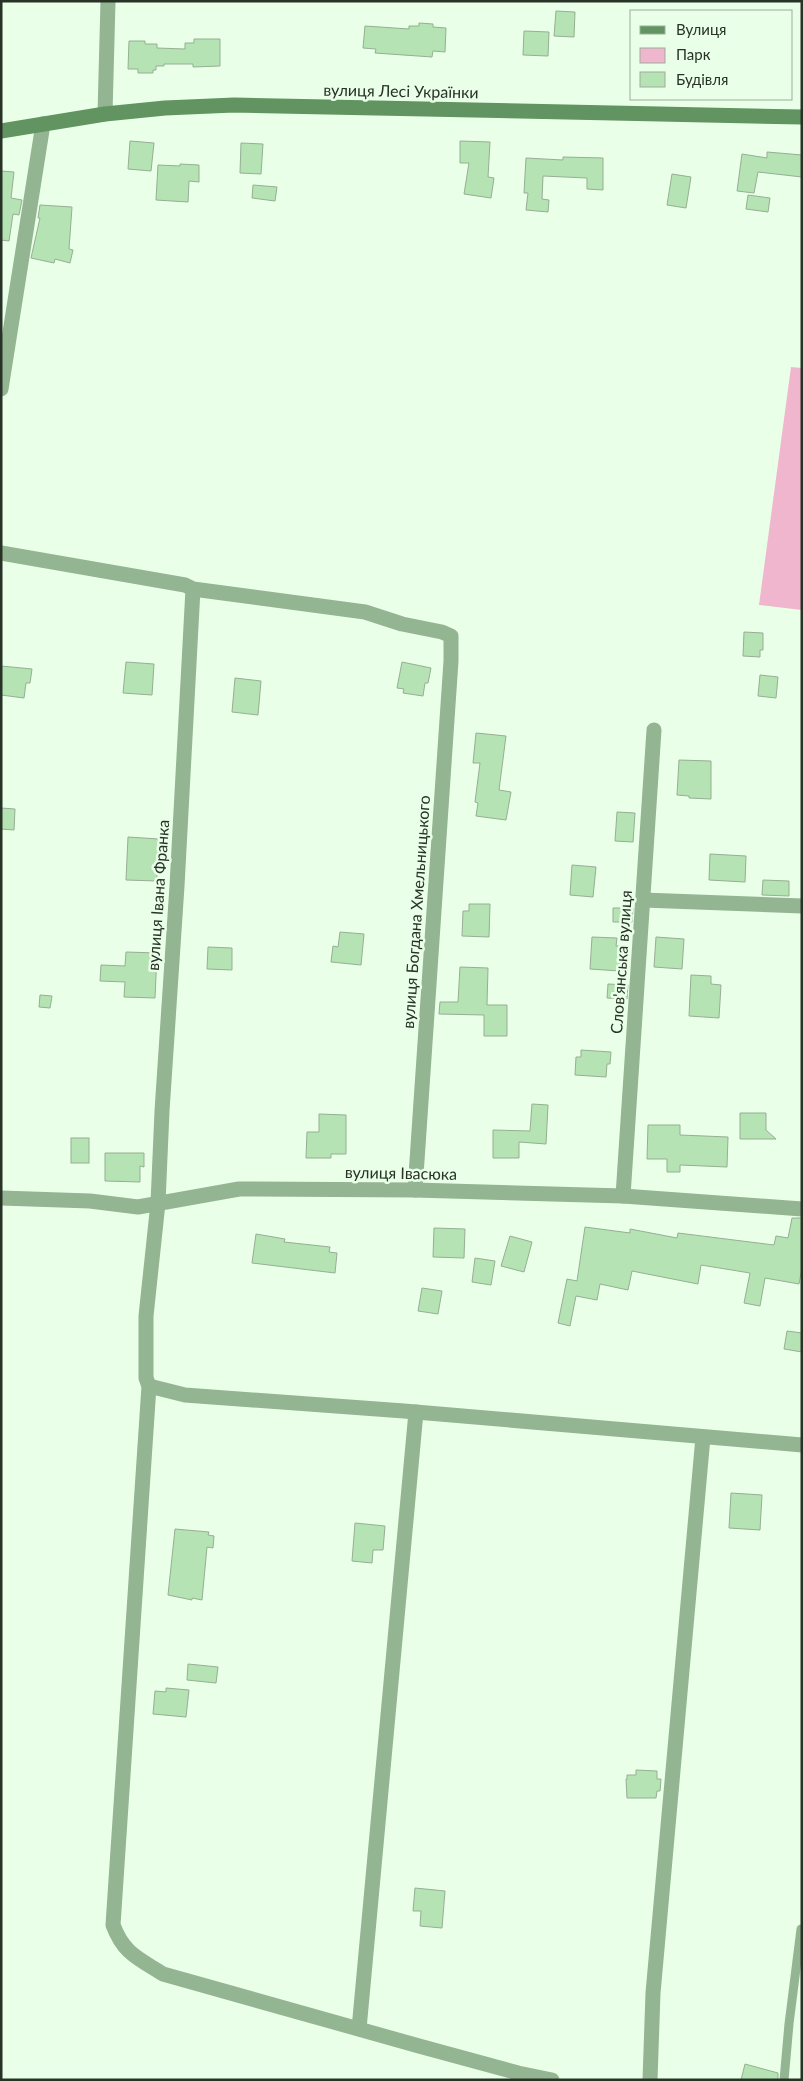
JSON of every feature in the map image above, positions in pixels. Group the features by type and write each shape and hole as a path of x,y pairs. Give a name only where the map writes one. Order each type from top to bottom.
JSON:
{"street":[{"path":"104,114 108,1"},
{"name":"вулиця Лесі Українки","path":"1,131 104,114 165,108 234,105 802,117"},
{"path":"1,389 43,124"},
{"path":"1,553 185,585 193,589"},
{"name":"вулиця Богдана Хмельницького","path":"193,589 366,612 402,624 442,632 451,636 451,671 415,1190"},
{"name":"вулиця Івана Франка","path":"193,589 158,1203 146,1316 146,1378 149,1386 113,1926 118,1940 128,1953 163,1974 518,2073 552,2080"},
{"name":"Слов'янська вулиця","path":"623,1196 654,730"},
{"path":"643,900 802,906"},
{"name":"вулиця Івасюка","path":"1,1198 90,1201 138,1207 239,1189 415,1190 623,1196 802,1209"},
{"path":"149,1386 185,1395 416,1412 802,1445"},
{"path":"359,2029 416,1412"},
{"path":"650,2080 653,1993 703,1437"}],"lane":[{"path":"784,2080 801,1928"}],"green space":[{"path":"791,367 802,368 802,610 759,605"}],"building":[{"path":"556,11 575,12 574,37 554,36"},
{"path":"419,23 433,24 433,27 446,28 445,52 433,51 432,57 375,53 376,49 363,48 365,26 409,29 409,26 419,26"},
{"path":"524,31 549,32 548,56 523,55"},
{"path":"194,39 220,39 220,66 193,67 193,64 164,64 164,66 156,66 156,70 153,70 153,73 138,73 138,69 128,69 129,41 145,41 145,44 157,44 157,48 185,49 185,43 194,43"},
{"path":"130,141 154,143 151,171 128,169"},
{"path":"460,141 490,142 488,177 494,178 491,198 464,194 469,163 460,163"},
{"path":"241,143 263,144 261,174 240,173"},
{"path":"767,152 802,155 802,177 758,172 754,193 737,191 742,154 767,158"},
{"path":"563,157 603,158 603,190 587,189 587,178 543,176 542,199 549,200 548,212 526,210 528,193 524,193 526,158 563,160"},
{"path":"180,164 199,165 199,182 189,181 188,202 156,200 158,165 180,166"},
{"path":"1,171 14,172 11,198 22,200 19,215 13,214 9,241 1,240"},
{"path":"672,174 691,177 686,208 667,205"},
{"path":"253,185 277,187 275,201 252,198"},
{"path":"748,195 770,198 768,212 746,209"},
{"path":"40,205 72,207 69,249 73,250 70,263 55,259 54,263 31,258 40,218 38,218"},
{"path":"744,632 763,633 763,650 760,650 760,657 743,656"},
{"path":"126,662 154,664 152,695 123,693"},
{"path":"402,662 431,668 428,683 425,683 423,696 403,693 404,689 397,688"},
{"path":"1,666 32,669 30,683 26,683 24,698 1,695"},
{"path":"760,675 778,677 776,698 758,696"},
{"path":"235,678 261,681 258,715 232,712"},
{"path":"476,733 506,736 499,790 511,792 506,820 476,816 478,803 475,802 480,763 473,763"},
{"path":"679,760 711,761 711,799 689,798 689,796 677,795"},
{"path":"1,808 15,809 14,830 1,829"},
{"path":"617,812 635,813 633,842 615,841"},
{"path":"128,837 159,839 158,853 166,853 165,870 157,870 157,881 126,880"},
{"path":"710,854 746,856 745,882 709,880"},
{"path":"572,865 596,867 593,897 570,895"},
{"path":"763,880 789,881 789,896 762,895"},
{"path":"469,904 490,904 489,937 462,936 463,911 469,911"},
{"path":"613,908 633,908 632,922 613,922"},
{"path":"340,932 364,934 361,965 331,962 333,946 338,947"},
{"path":"592,937 617,938 616,946 620,946 619,971 590,969"},
{"path":"656,937 684,939 682,969 654,967"},
{"path":"208,947 232,948 232,970 207,969"},
{"path":"126,952 157,953 155,998 124,997 125,982 100,981 101,965 125,966"},
{"path":"460,967 488,968 487,1005 507,1005 507,1036 484,1036 484,1015 439,1014 440,1002 458,1002"},
{"path":"691,975 711,976 711,984 721,985 719,1018 689,1016"},
{"path":"608,984 628,985 627,999 607,998"},
{"path":"40,995 52,996 50,1008 39,1007"},
{"path":"581,1050 611,1052 610,1064 607,1064 606,1077 575,1075 576,1057 581,1057"},
{"path":"532,1104 548,1105 546,1144 519,1142 519,1158 493,1158 493,1130 530,1131"},
{"path":"740,1113 766,1113 766,1130 776,1139 740,1139"},
{"path":"319,1114 346,1115 346,1154 331,1154 331,1158 306,1158 307,1132 319,1132"},
{"path":"648,1125 680,1125 680,1135 728,1137 727,1167 680,1165 680,1172 667,1172 667,1159 647,1159"},
{"path":"71,1138 89,1138 89,1163 71,1163"},
{"path":"105,1153 144,1153 144,1167 140,1166 140,1182 105,1181"},
{"path":"792,1218 802,1218 802,1268 799,1284 765,1278 760,1306 744,1303 750,1273 701,1265 698,1284 632,1271 628,1290 600,1284 597,1300 576,1296 570,1326 558,1323 567,1279 577,1281 585,1227 630,1233 630,1229 677,1238 678,1233 774,1245 776,1236 788,1238"},
{"path":"434,1228 465,1229 464,1258 433,1257"},
{"path":"256,1234 285,1239 284,1242 330,1247 329,1252 337,1253 335,1273 252,1263"},
{"path":"510,1236 532,1242 524,1272 501,1266"},
{"path":"475,1258 495,1261 491,1285 472,1282"},
{"path":"422,1288 442,1291 438,1314 418,1311"},
{"path":"787,1331 802,1333 802,1352 784,1349"},
{"path":"731,1493 762,1495 760,1530 729,1528"},
{"path":"355,1523 385,1526 383,1550 373,1550 372,1563 352,1561"},
{"path":"175,1529 209,1532 208,1535 214,1536 213,1548 207,1547 202,1600 168,1595"},
{"path":"188,1664 218,1667 216,1683 187,1680"},
{"path":"166,1688 189,1690 186,1717 153,1714 155,1691 166,1692"},
{"path":"636,1770 657,1771 657,1779 661,1779 660,1791 657,1791 656,1798 627,1798 627,1775 636,1775"},
{"path":"415,1888 445,1891 442,1928 420,1926 421,1911 413,1911"},
{"path":"745,2064 778,2073 778,2080 741,2080"}]}
